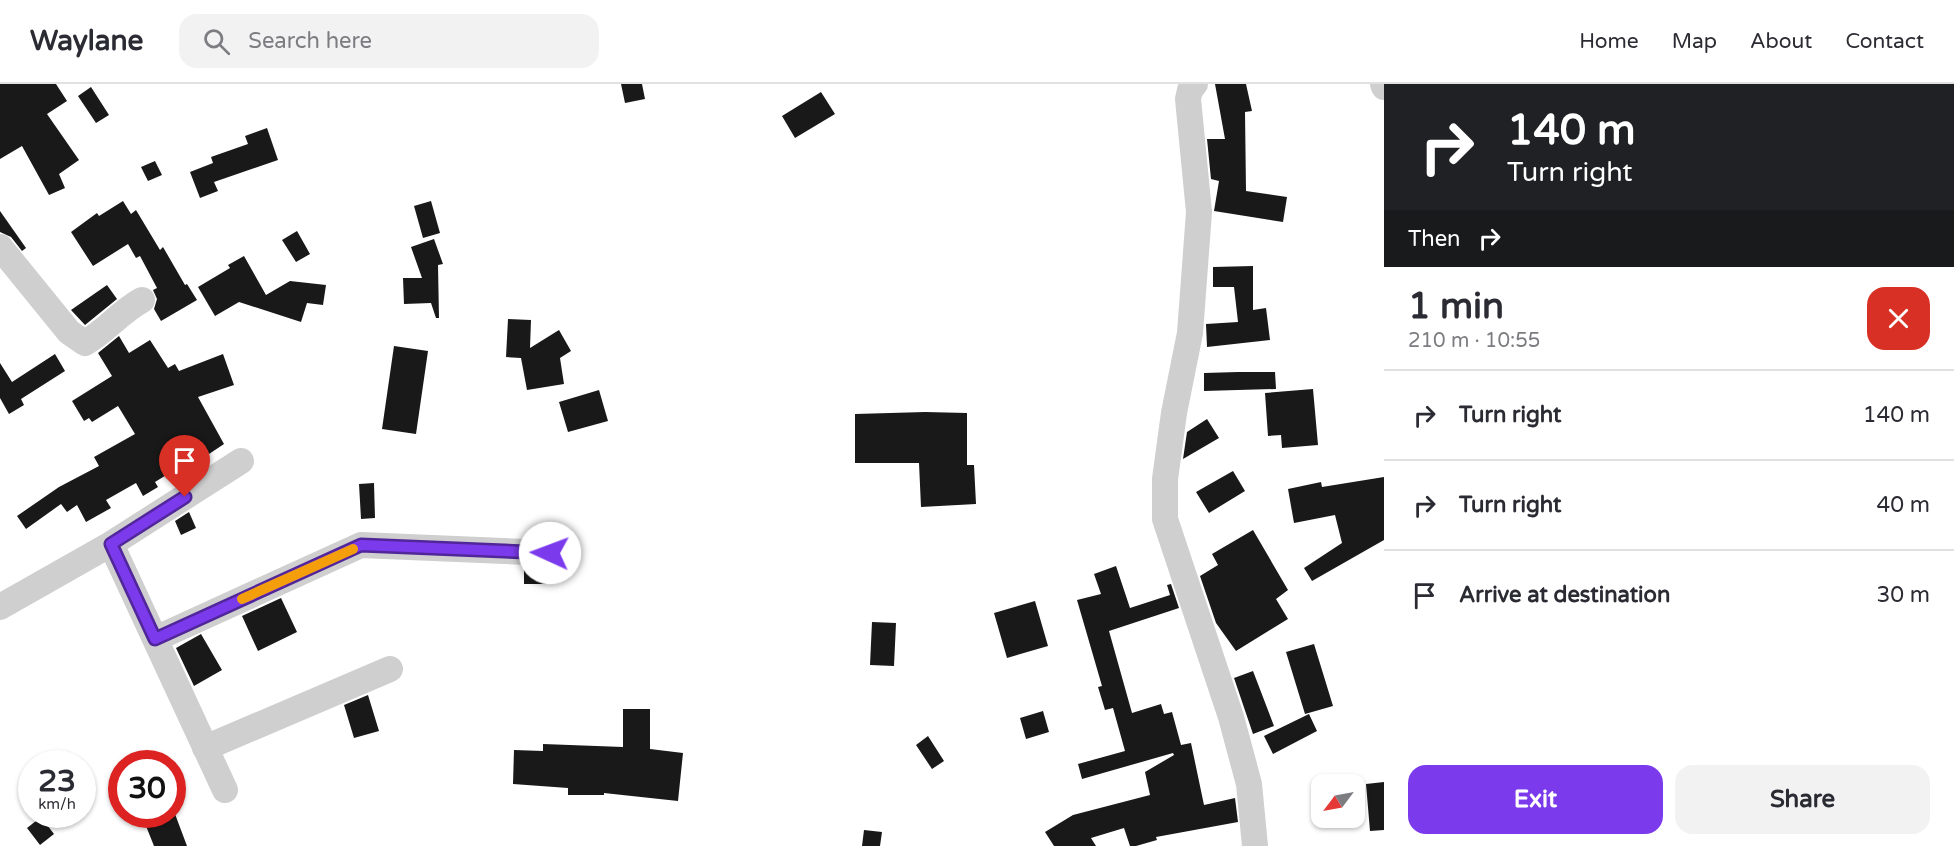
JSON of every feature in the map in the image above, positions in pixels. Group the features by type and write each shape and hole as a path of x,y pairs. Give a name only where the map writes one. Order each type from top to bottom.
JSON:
{"street":[{"path":"1195,84 1190,90 1188,99 1199,212 1190,333 1174,413 1164,501 1166,519 1231,717 1249,784 1255,846"},
{"path":"0,247 69,332 85,343 100,334 124,310 142,300"},
{"path":"0,607 111,544 241,461"},
{"path":"111,544 225,790"},
{"path":"155,639 361,545 550,553"},
{"path":"205,748 390,669"}],"building":[{"path":"0,84 56,84 67,101 47,114 79,160 59,174 65,188 49,195 22,146 0,159"},
{"path":"621,84 642,84 645,99 625,103"},
{"path":"1215,84 1246,84 1252,111 1245,112 1246,191 1287,197 1283,222 1214,211 1219,181 1211,179 1207,139 1225,139"},
{"path":"91,87 109,115 96,123 78,96"},
{"path":"821,92 835,114 795,138 782,116"},
{"path":"267,128 278,160 214,182 218,191 200,198 190,172 213,163 211,157 248,144 245,136"},
{"path":"155,161 162,175 148,181 141,167"},
{"path":"123,201 131,214 136,210 160,250 163,247 185,285 187,284 197,300 161,321 154,309 157,299 153,290 157,288 140,256 136,258 128,244 93,266 71,232 97,213 99,216"},
{"path":"431,201 440,233 423,238 414,206"},
{"path":"0,211 26,248 22,251 11,237 0,232"},
{"path":"297,231 310,254 296,262 282,240"},
{"path":"434,239 443,264 438,265 439,318 436,318 431,303 404,304 403,278 422,278 411,247"},
{"path":"244,256 266,295 290,281 326,285 323,305 307,303 301,322 239,302 215,316 198,287 230,268 228,265"},
{"path":"1253,266 1253,310 1266,308 1270,340 1207,347 1206,324 1238,322 1234,287 1213,287 1213,267"},
{"path":"107,285 117,299 85,325 71,310"},
{"path":"508,319 531,320 530,348 559,330 571,351 560,358 564,384 527,390 521,358 506,357"},
{"path":"119,336 129,353 150,340 168,368 175,364 179,371 223,354 234,385 198,397 224,444 209,454 207,450 155,482 158,487 143,496 136,483 106,500 111,508 86,522 77,505 67,512 61,504 26,529 17,516 59,487 99,466 94,457 135,434 118,406 92,422 89,418 84,421 72,401 112,376 98,353"},
{"path":"394,346 428,351 416,434 382,429"},
{"path":"55,354 65,371 21,399 24,405 9,414 0,398 0,363 12,382"},
{"path":"1275,372 1276,389 1204,391 1204,373"},
{"path":"1313,389 1318,445 1282,448 1281,435 1268,436 1265,393"},
{"path":"599,390 608,421 568,432 559,402"},
{"path":"967,413 967,465 974,465 976,504 921,507 919,463 855,463 855,414"},
{"path":"1207,419 1219,438 1183,459 1187,432"},
{"path":"1233,471 1245,491 1209,513 1196,492"},
{"path":"1384,477 1384,540 1312,581 1304,568 1342,543 1335,515 1294,523 1288,489 1321,482 1322,487"},
{"path":"374,483 375,518 361,519 359,484"},
{"path":"189,512 196,528 181,535 175,521"},
{"path":"1253,530 1288,590 1276,599 1288,619 1236,651 1216,623 1200,576 1218,565 1212,554"},
{"path":"1116,566 1130,608 1170,595 1167,585 1171,584 1179,608 1109,631 1132,713 1161,704 1164,714 1172,712 1181,745 1191,743 1204,805 1235,798 1238,822 1156,837 1157,840 1136,846 1130,846 1124,828 1091,838 1096,846 1054,846 1045,832 1073,815 1150,795 1145,772 1174,755 1173,753 1082,779 1078,764 1125,751 1113,708 1105,710 1098,687 1102,686 1077,600 1101,594 1094,574"},
{"path":"524,567 546,568 546,584 524,584"},
{"path":"281,598 297,632 258,651 242,616"},
{"path":"1035,601 1048,646 1007,658 994,613"},
{"path":"872,622 896,623 894,666 870,665"},
{"path":"201,634 222,670 194,686 176,648"},
{"path":"1314,644 1333,706 1305,714 1286,652"},
{"path":"1253,671 1274,726 1253,734 1234,678"},
{"path":"368,695 379,731 354,738 344,705"},
{"path":"623,709 650,709 650,749 683,753 678,801 604,793 604,795 568,795 568,788 513,784 514,750 543,751 543,744 623,747"},
{"path":"1043,711 1049,732 1026,739 1020,718"},
{"path":"1309,714 1317,731 1273,754 1264,736"},
{"path":"928,736 944,761 932,769 916,745"},
{"path":"1384,782 1384,830 1370,831 1366,784"},
{"path":"27,828 49,828 54,834 40,845"},
{"path":"147,828 180,828 187,846 154,846"},
{"path":"864,830 882,832 880,846 862,846"}],"slow traffic":[{"path":"242,599 353,549"}],"route":[{"path":"185,497 111,544 155,639 361,545 550,553"}]}
